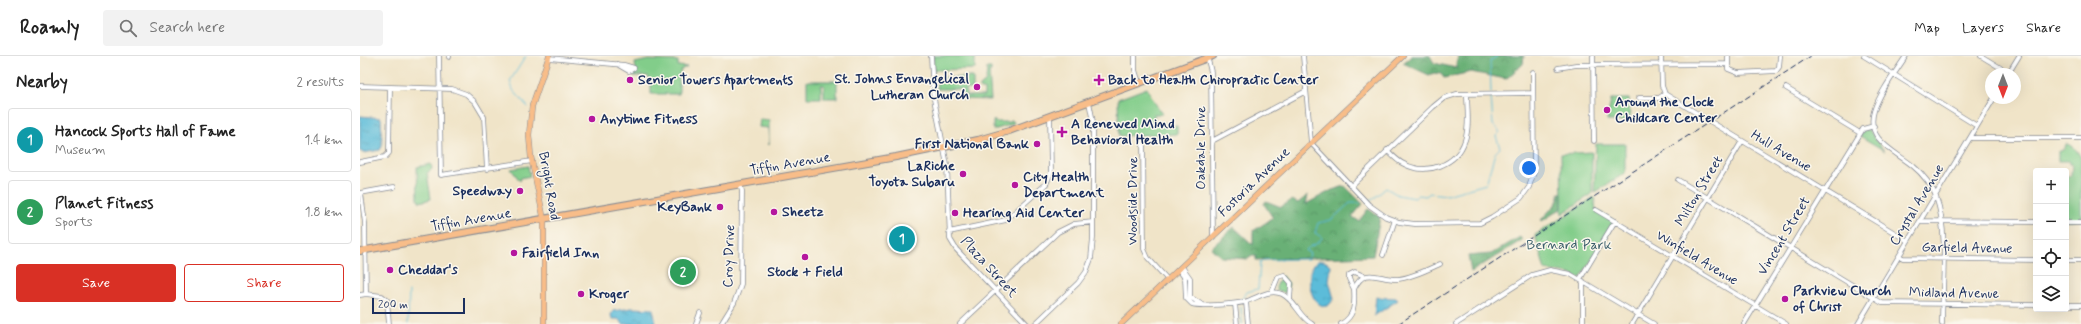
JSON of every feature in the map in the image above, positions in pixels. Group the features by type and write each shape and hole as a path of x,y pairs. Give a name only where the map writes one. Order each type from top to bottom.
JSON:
{"highway":[{"name":"Tiffin Avenue","path":"363,250 544,220 944,147 995,135 1209,57"}],"main road":[{"name":"Fostoria Avenue","path":"1121,324 1403,56"},
{"name":"Bright Road","path":"544,324 544,220 532,161 529,135 530,116 549,58"}],"street":[{"path":"439,56 440,173 443,176 532,161"},
{"name":"Plaza Street","path":"931,56 933,94 948,172 949,232 951,242 1027,324"},
{"path":"1135,56 1135,70 1139,83"},
{"path":"1303,56 1311,144 1376,211 1395,220 1415,224 1475,224 1488,220 1519,200 1529,187 1534,172 1533,72"},
{"path":"1593,56 1594,141"},
{"path":"1639,98 1659,98 1665,94 1662,86 1661,56"},
{"path":"1728,56 1728,69 1734,73 1767,73 1778,70 1780,56"},
{"path":"1864,56 1977,126"},
{"path":"1906,56 1875,109 1874,126 1877,137 1883,144 1913,166 1936,196 1942,221 1942,324"},
{"path":"1981,56 2000,68"},
{"path":"2012,68 2019,56"},
{"name":"Oakdale Drive","path":"1209,57 1211,72 1213,237"},
{"path":"549,58 617,64"},
{"path":"1558,68 1593,65 1728,64"},
{"path":"360,86 440,88 460,91 472,98 479,107 486,126 487,169"},
{"path":"360,162 385,158 389,153 390,87"},
{"path":"1786,88 1860,132 1864,128 1874,126"},
{"path":"1212,141 1306,91"},
{"path":"1351,186 1438,102 1452,95 1533,93"},
{"path":"1387,150 1401,163 1418,169 1436,168 1448,162 1458,153 1466,139 1467,94"},
{"name":"Hull Avenue","path":"1665,94 1908,241"},
{"path":"1035,324 1078,283 1086,272 1092,254 1093,122 1089,102"},
{"name":"Crystal Avenue","path":"1858,324 1990,104"},
{"path":"949,232 1006,220 1046,184 1051,171 1050,116"},
{"name":"Vincent Street","path":"1744,324 1860,132"},
{"name":"Woodside Drive","path":"1143,137 1144,249 1148,258 1168,280"},
{"path":"1970,138 2081,138"},
{"name":"Milton Street","path":"1632,324 1742,141"},
{"name":"Midland Avenue","path":"1678,180 1873,299 1886,303 2033,305"},
{"name":"Croy Drive","path":"721,324 734,304 741,284 742,191 740,185"},
{"path":"366,294 363,250 365,223 360,193 394,187"},
{"name":"Winfield Avenue","path":"1596,210 1786,324"},
{"path":"1383,255 1395,220"},
{"path":"1583,324 1581,280 1615,221"},
{"path":"960,324 1062,230 1074,224 1093,222"},
{"path":"1920,222 2033,222"},
{"path":"2069,223 2081,223"},
{"name":"Garfield Avenue","path":"1899,256 1903,258 2033,260"},
{"path":"2069,260 2081,260"},
{"path":"1341,324 1349,318 1355,303 1354,289 1348,279 1349,275 1355,272 1364,276 1370,275 1398,279 1440,264"},
{"path":"1180,268 1190,278 1190,297 1202,304 1235,304 1246,302 1272,292 1283,294 1290,300 1303,318 1305,324"},
{"path":"1456,324 1539,272 1550,270 1561,271 1581,280 1654,324"},
{"path":"1272,292 1278,277 1284,275 1288,277 1291,283 1290,300"},
{"path":"1354,289 1364,276"},
{"path":"360,295 366,294 382,296 387,300 389,324"},
{"path":"1246,302 1248,324"},
{"path":"1235,304 1237,324"},
{"path":"2069,305 2081,305"},
{"path":"696,324 700,313"},
{"path":"1303,318 1312,324"}],"green space":[{"path":"933,56 975,56 975,69 935,70 934,72"},
{"path":"1412,56 1430,56 1434,63 1456,68 1458,56 1524,56 1523,64 1506,79 1471,72 1444,78 1441,74 1434,73 1429,75 1403,63"},
{"path":"648,60 678,61 678,66 687,67 682,69 679,74 679,94 651,94 651,80 648,76 633,76 636,71 635,63"},
{"path":"987,68 991,68 991,71 989,71 991,100 962,99 961,89 937,89 936,78 973,77 973,89 966,89 966,96 984,96 984,89 980,89 980,86 986,81"},
{"path":"807,81 837,81 837,98 824,98 824,85 821,85 821,98 807,98"},
{"path":"1147,88 1159,110 1162,111 1162,114 1154,114 1154,123 1171,123 1172,126 1177,126 1177,134 1119,136 1118,99"},
{"path":"1611,99 1629,99 1630,121 1607,121"},
{"path":"760,119 769,120 769,145 768,128 759,127"},
{"path":"994,120 995,122 1010,122 1011,120 1014,122 1013,124 993,130"},
{"path":"1868,129 1885,151 1860,136 1864,130"},
{"path":"1596,144 1625,144 1625,173 1594,193"},
{"path":"2066,144 2069,144 2077,151 2081,158 2081,220 2069,220 2069,176 2071,176 2072,164 2069,164 2069,161 2058,161 2058,151 2065,148"},
{"path":"1592,152 1592,194 1562,214 1561,154"},
{"path":"431,164 432,169 427,173 431,199 420,202 418,199 417,167"},
{"path":"528,166 530,176 521,178 520,181 511,169"},
{"path":"1345,186 1363,204 1352,217 1359,221 1368,209 1380,217 1373,256 1256,260 1256,256 1252,256 1248,259 1221,257 1211,248 1234,227 1253,245 1253,231 1273,218 1264,204 1266,201 1281,207 1292,200 1298,203 1308,195 1306,204 1332,190"},
{"path":"1559,193 1562,193 1562,208 1542,221 1541,220 1559,199"},
{"name":"Bernard Park","path":"1594,197 1596,210 1615,221 1580,279 1570,274 1545,270 1535,235"},
{"path":"1520,237 1522,240 1471,272 1468,256 1491,254"},
{"path":"1283,276 1289,284 1286,293 1277,290 1276,287 1280,278"}],"water":[{"path":"360,116 381,118 382,146 380,150 363,153 360,151"},
{"path":"1317,261 1324,261 1331,265 1329,281 1334,299 1328,306 1316,302 1310,288 1311,273 1313,266"},
{"path":"1376,297 1396,298 1398,300 1374,316"},
{"path":"632,308 653,309 656,324 623,324 618,319 612,319 611,315 613,311"}],"waterway":[{"path":"526,56 510,81 513,90 528,107"},
{"path":"1491,93 1490,61 1498,56"},
{"path":"1369,200 1372,200 1386,188 1398,195 1415,198 1418,195 1426,196 1430,193 1446,195 1486,184 1495,153 1500,148 1496,136 1500,132 1493,125 1491,96"},
{"path":"1240,301 1247,292 1258,289 1260,263 1265,260 1308,259 1310,254 1306,250 1322,238 1315,233 1318,223 1331,220 1350,203 1360,203"},
{"path":"408,324 409,292"},
{"path":"1241,307 1242,324"}],"railway":[{"path":"1398,324 1811,56"}],"place":[{"name":"Senior Towers Apartments","path":"630,80"},
{"name":"Back to Health Chiropractic Center","path":"1099,80"},
{"name":"St. Johns Envangelical Lutheran Church","path":"977,87"},
{"name":"Around the Clock Childcare Center","path":"1607,110"},
{"name":"Anytime Fitness","path":"592,119"},
{"name":"A Renewed Mind Behavioral Health","path":"1062,132"},
{"name":"First National Bank","path":"1037,144"},
{"name":"LaRiche Toyota Subaru","path":"963,174"},
{"name":"City Health Department","path":"1015,185"},
{"name":"Speedway","path":"520,191"},
{"name":"KeyBank","path":"720,207"},
{"name":"Sheetz","path":"774,212"},
{"name":"Hearing Aid Center","path":"955,213"},
{"name":"Hancock Sports Hall of Fame","path":"902,239"},
{"name":"Fairfield Inn","path":"514,253"},
{"name":"Stock + Field","path":"805,257"},
{"name":"Cheddar's","path":"390,270"},
{"name":"Planet Fitness","path":"683,272"},
{"name":"Kroger","path":"581,294"},
{"name":"Parkview Church of Christ","path":"1785,299"}]}
